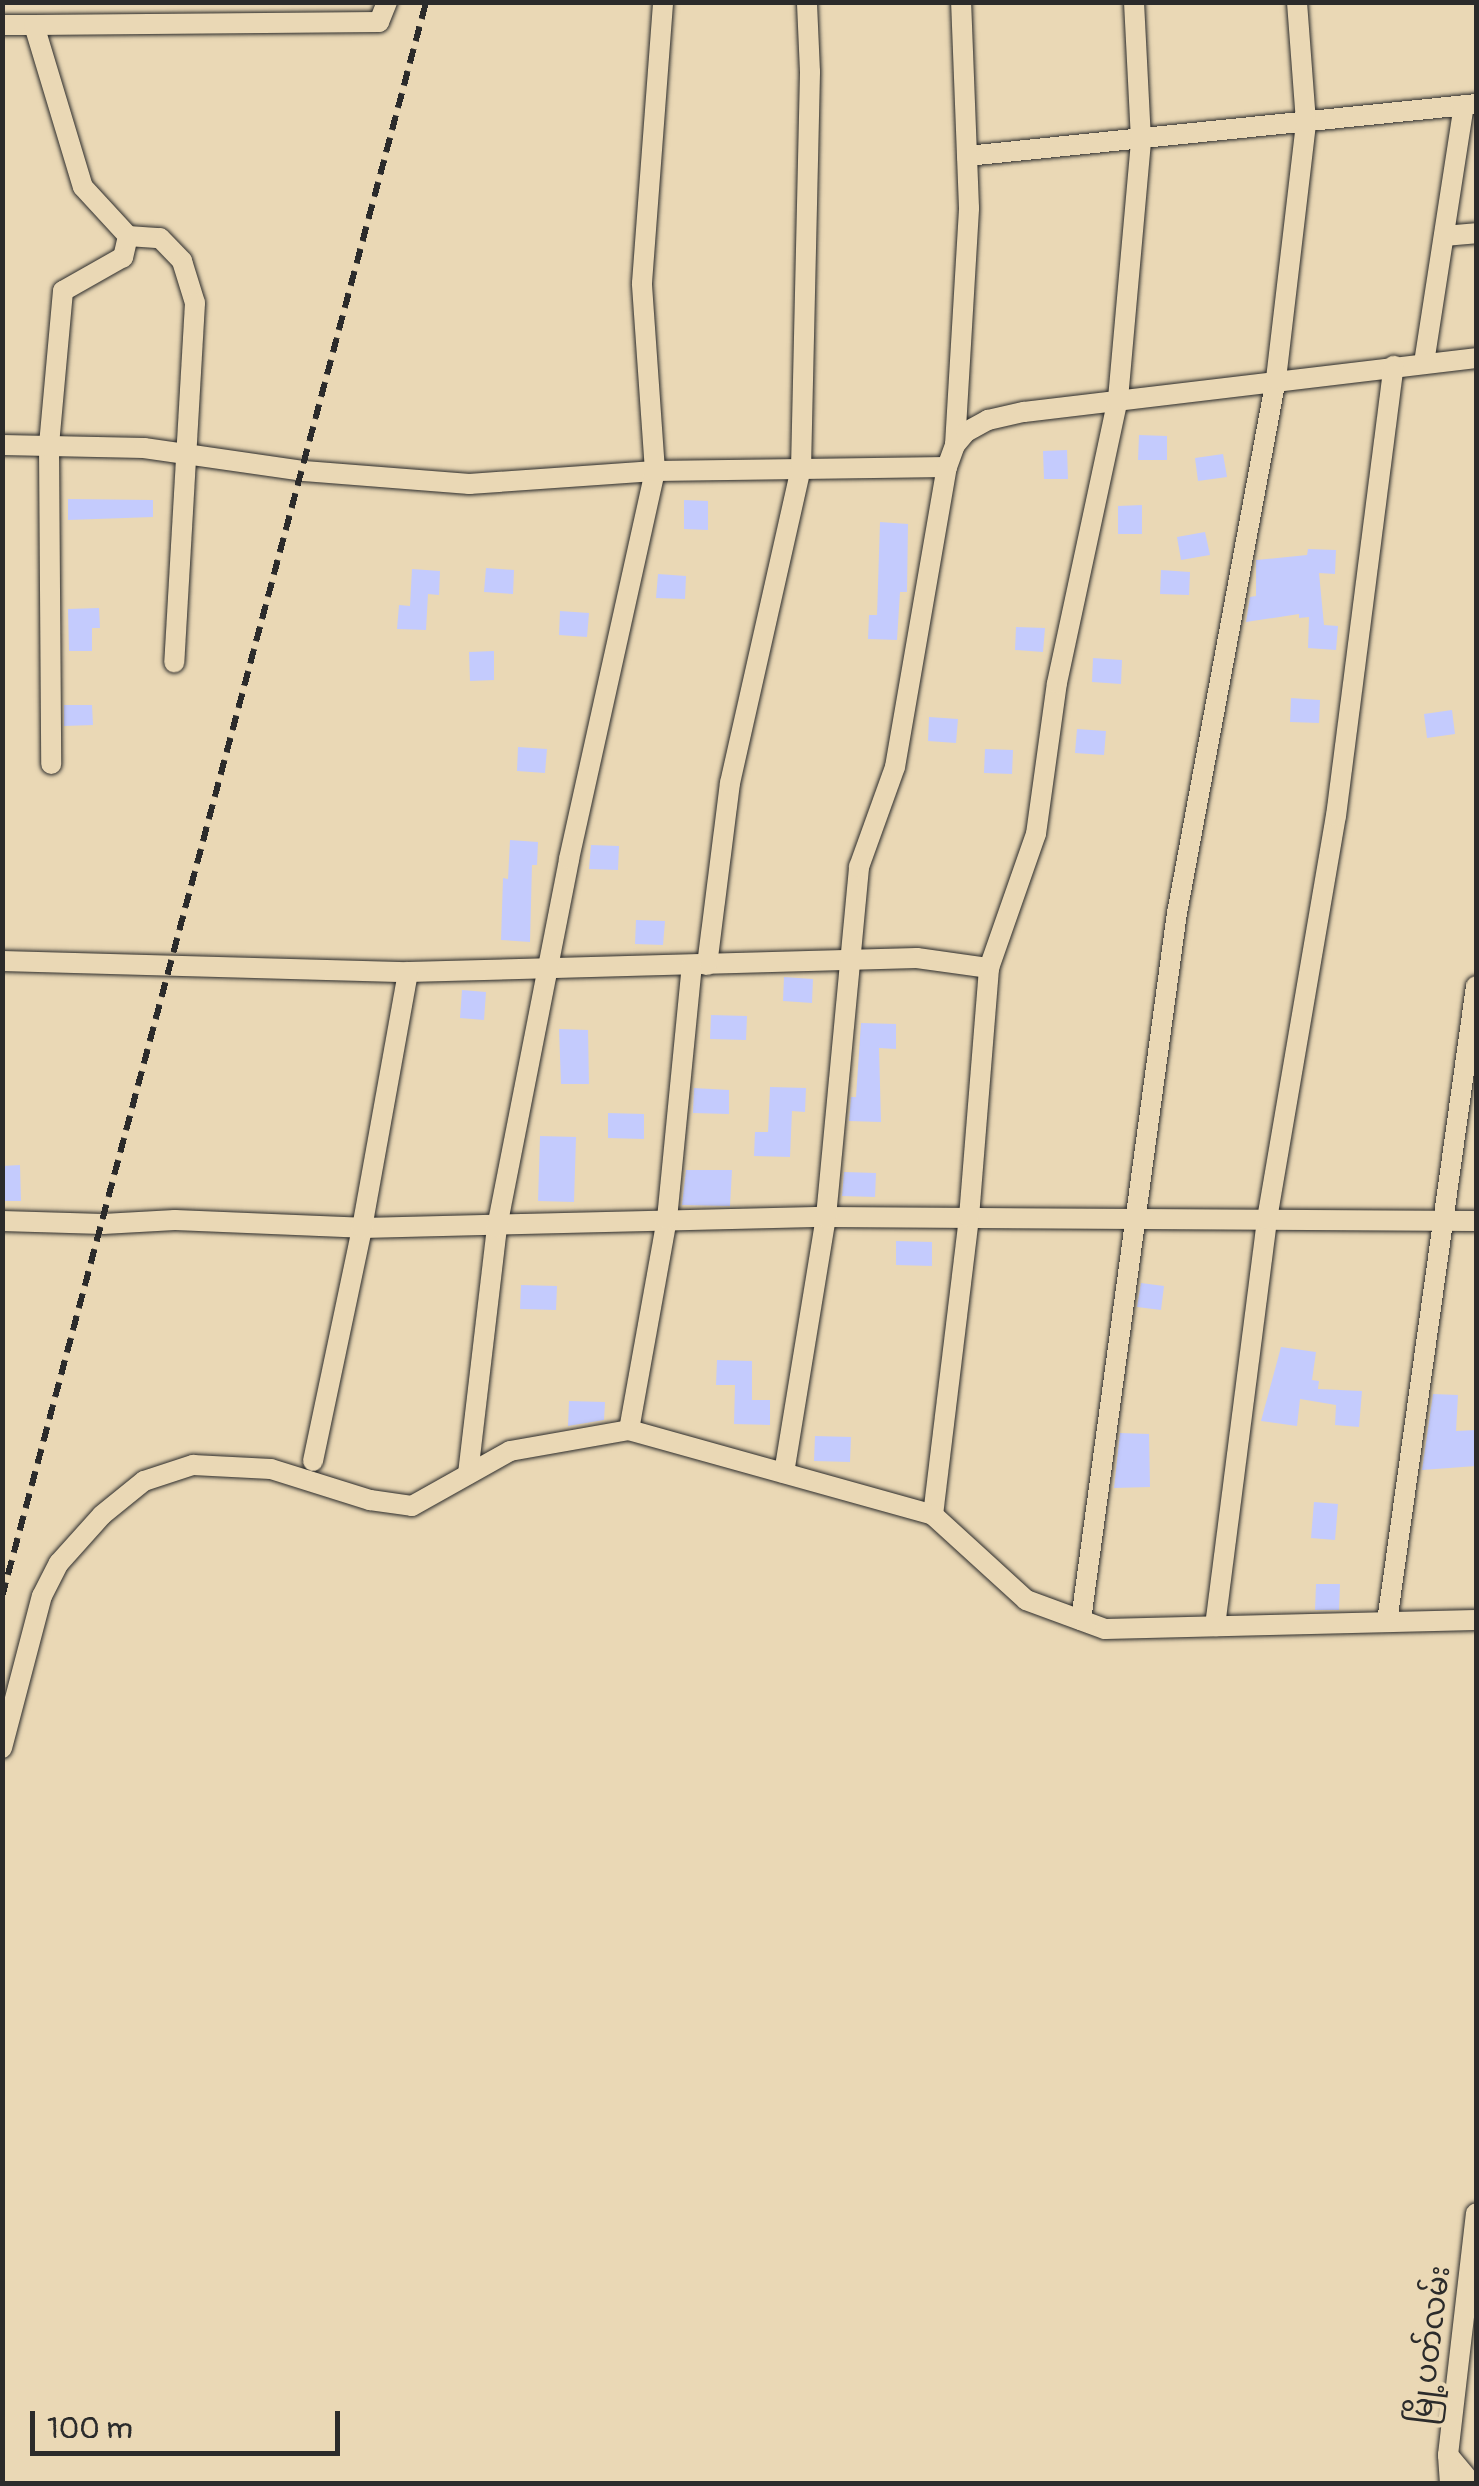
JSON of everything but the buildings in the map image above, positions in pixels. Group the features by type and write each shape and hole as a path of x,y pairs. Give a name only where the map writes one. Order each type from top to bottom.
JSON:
{"street":[{"path":"2,25 379,22 387,2"},
{"path":"468,1474 497,1227 546,970 654,471 642,283 663,2"},
{"path":"629,1430 666,1219 700,965 730,783 801,469 810,72 807,2"},
{"path":"784,1473 826,1217 859,866 895,767 947,467 955,445 969,208 961,2"},
{"path":"933,1515 970,1218 989,968 1036,834 1056,683 1118,400 1141,140 1134,2"},
{"path":"1081,1620 1177,913 1276,379 1306,122 1297,2"},
{"path":"34,25 83,187 128,236 160,238 182,261 194,303 188,454 179,515 174,662"},
{"path":"967,156 1470,104 1424,363"},
{"path":"1444,236 1476,233"},
{"path":"50,764 49,446 63,291 124,257 128,236"},
{"path":"955,445 966,432 988,420 1276,379 1476,358"},
{"path":"1215,1626 1267,1219 1336,816 1394,366"},
{"path":"2,445 188,454 304,471 469,484 654,471 947,467"},
{"path":"2,961 408,972 918,958 989,968"},
{"path":"313,1461 362,1228 408,972"},
{"path":"1386,1622 1476,986"},
{"path":"2,1221 102,1224 175,1220 362,1228 826,1217 1476,1221"},
{"path":"2,1748 42,1596 59,1564 102,1515 144,1481 193,1465 271,1469 370,1500 412,1506 510,1451 629,1430 933,1515 1026,1600 1105,1629 1476,1620"},
{"name":"မြို့ပတ်လမ်း","path":"1450,2484 1448,2455 1476,2214"},
{"path":"1448,2455 1472,2484"}],"railway":[{"path":"2,1597 426,2"}]}
